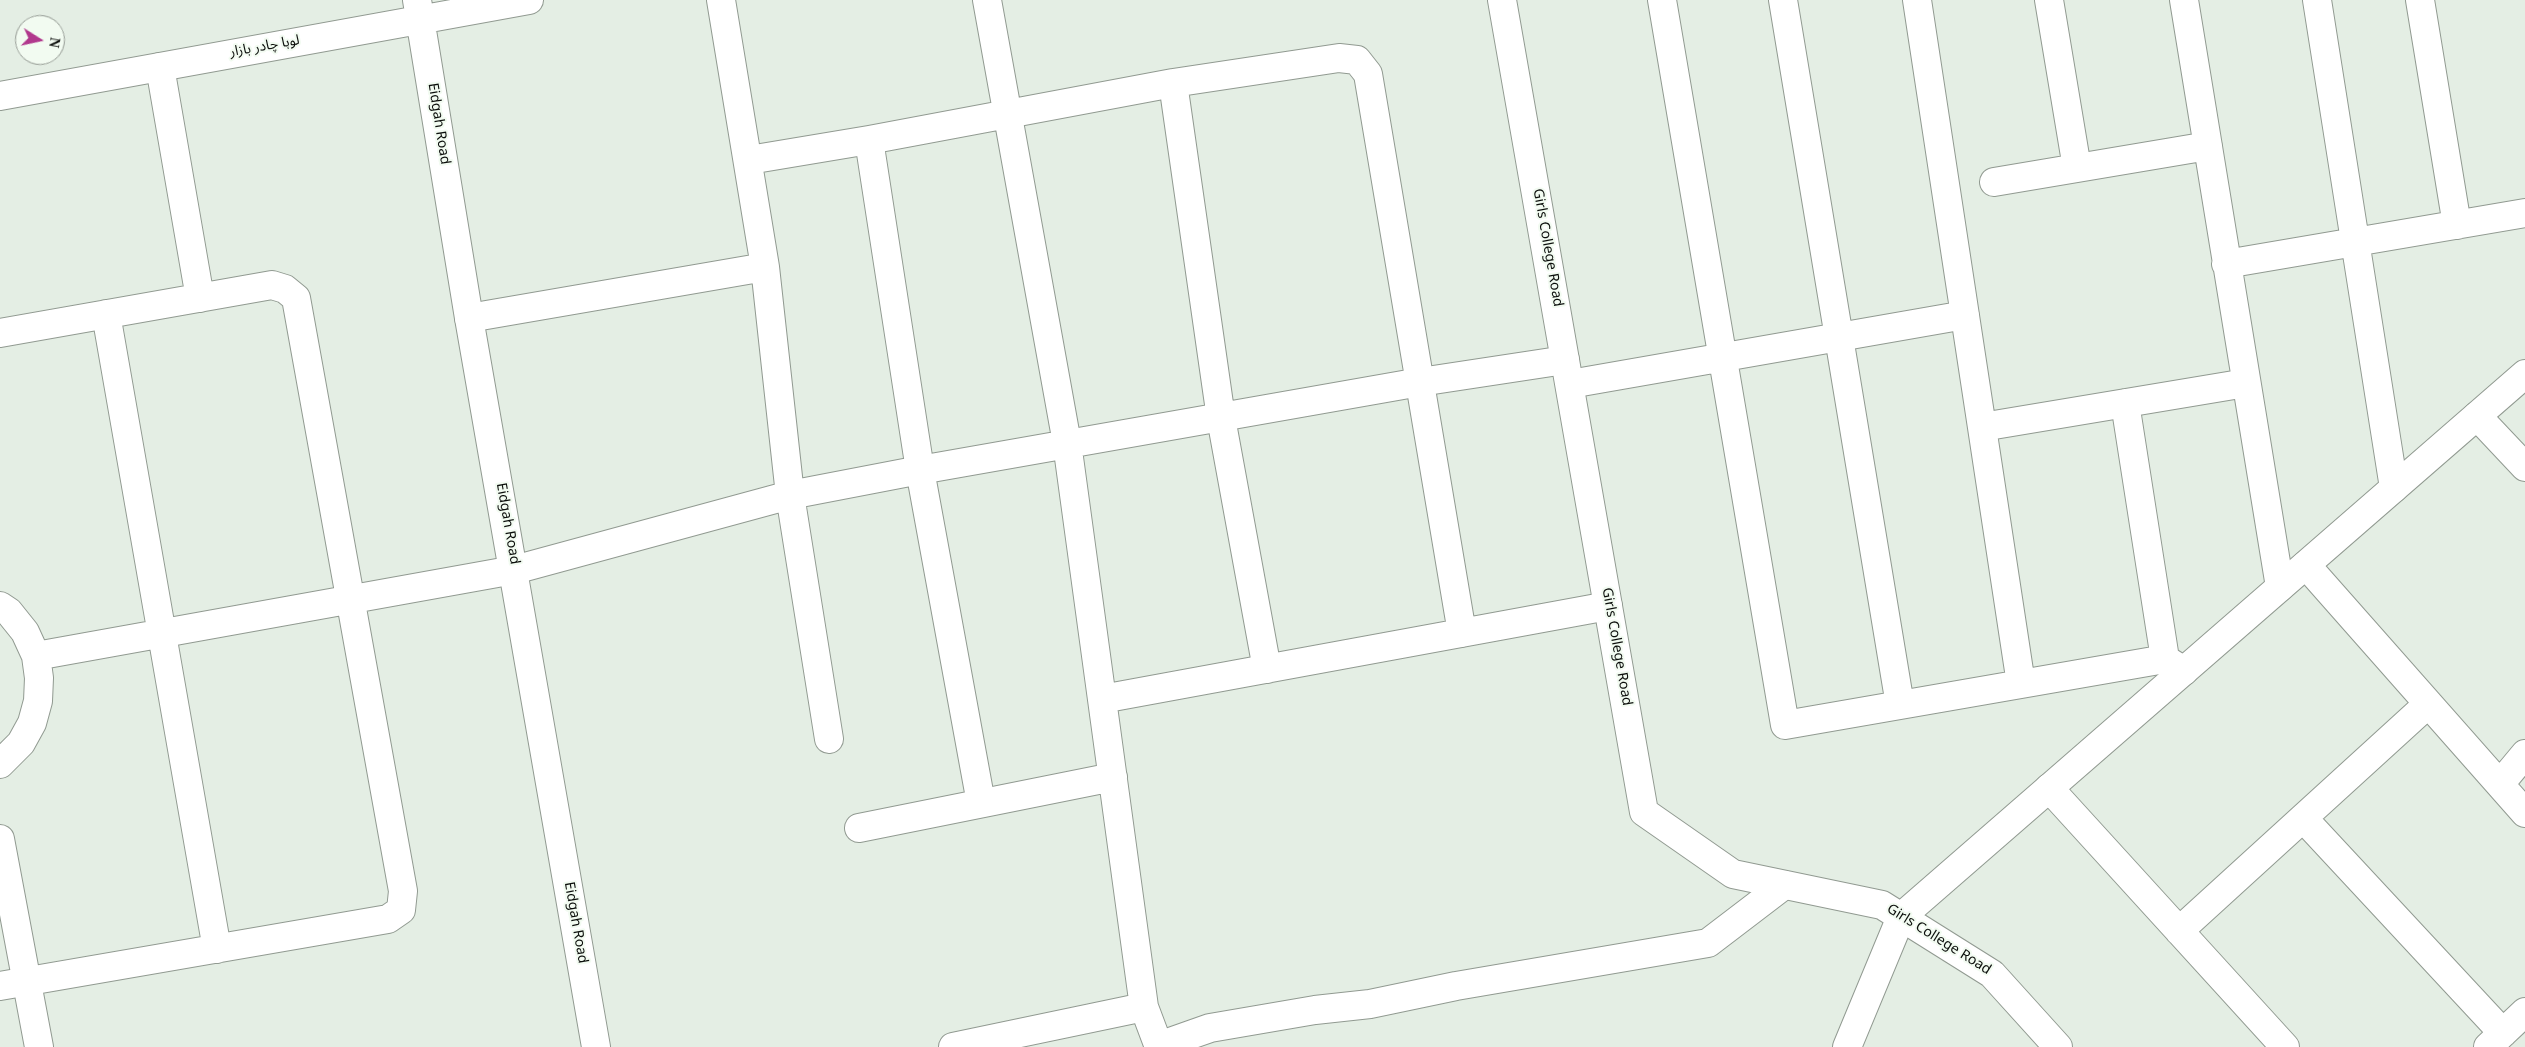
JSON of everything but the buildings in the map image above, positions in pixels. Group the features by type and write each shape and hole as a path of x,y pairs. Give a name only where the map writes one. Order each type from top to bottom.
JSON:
{"street":[{"name":"لوہا چادر بازار","path":"0,96 160,67 418,10 529,0"},
{"path":"721,0 766,267 790,495 829,739"},
{"path":"987,0 1068,443 1144,1006 1159,1047 1210,1028 1315,1010 1370,1004 1456,986 1708,943 1784,885"},
{"name":"Girls College Road","path":"1502,0 1644,812 1733,874 1882,905 1992,974 2058,1047"},
{"path":"1662,0 1785,725 2021,684 2174,665"},
{"path":"1783,0 1900,705"},
{"path":"1917,0 2021,684"},
{"path":"2049,0 2077,168"},
{"path":"2184,0 2280,587"},
{"path":"2317,0 2394,488"},
{"path":"2420,0 2457,225"},
{"name":"Eidgah Road","path":"418,10 469,318 596,1047"},
{"path":"749,160 1007,115 1173,83 1339,58 1357,60 1368,74 1462,633"},
{"path":"160,67 200,298"},
{"path":"1173,83 1221,418 1267,669"},
{"path":"869,140 920,470 981,803"},
{"path":"1994,182 2208,146"},
{"path":"2226,264 2525,213"},
{"path":"469,318 766,267"},
{"path":"0,333 272,285 285,289 296,298 349,599 404,891 401,910 388,919 0,986"},
{"path":"106,314 217,949"},
{"path":"36,656 514,570 790,495 1068,443 1420,382 1567,372 1723,358 1965,315"},
{"path":"1847,1047 1901,917 2049,788 2174,665 2280,587 2525,374"},
{"path":"1982,427 2246,383"},
{"path":"2125,403 2174,665"},
{"path":"2477,416 2525,467"},
{"path":"2306,565 2525,814"},
{"path":"0,606 9,612 25,632 36,656 39,686 38,701 32,723 21,743 0,764"},
{"path":"1102,700 1608,606"},
{"path":"2179,931 2428,704"},
{"path":"2500,784 2525,754"},
{"path":"859,828 1113,777"},
{"path":"2049,788 2285,1047"},
{"path":"2303,818 2496,1040 2525,1012"},
{"path":"0,839 38,1047"},
{"path":"953,1047 1144,1006"}]}
